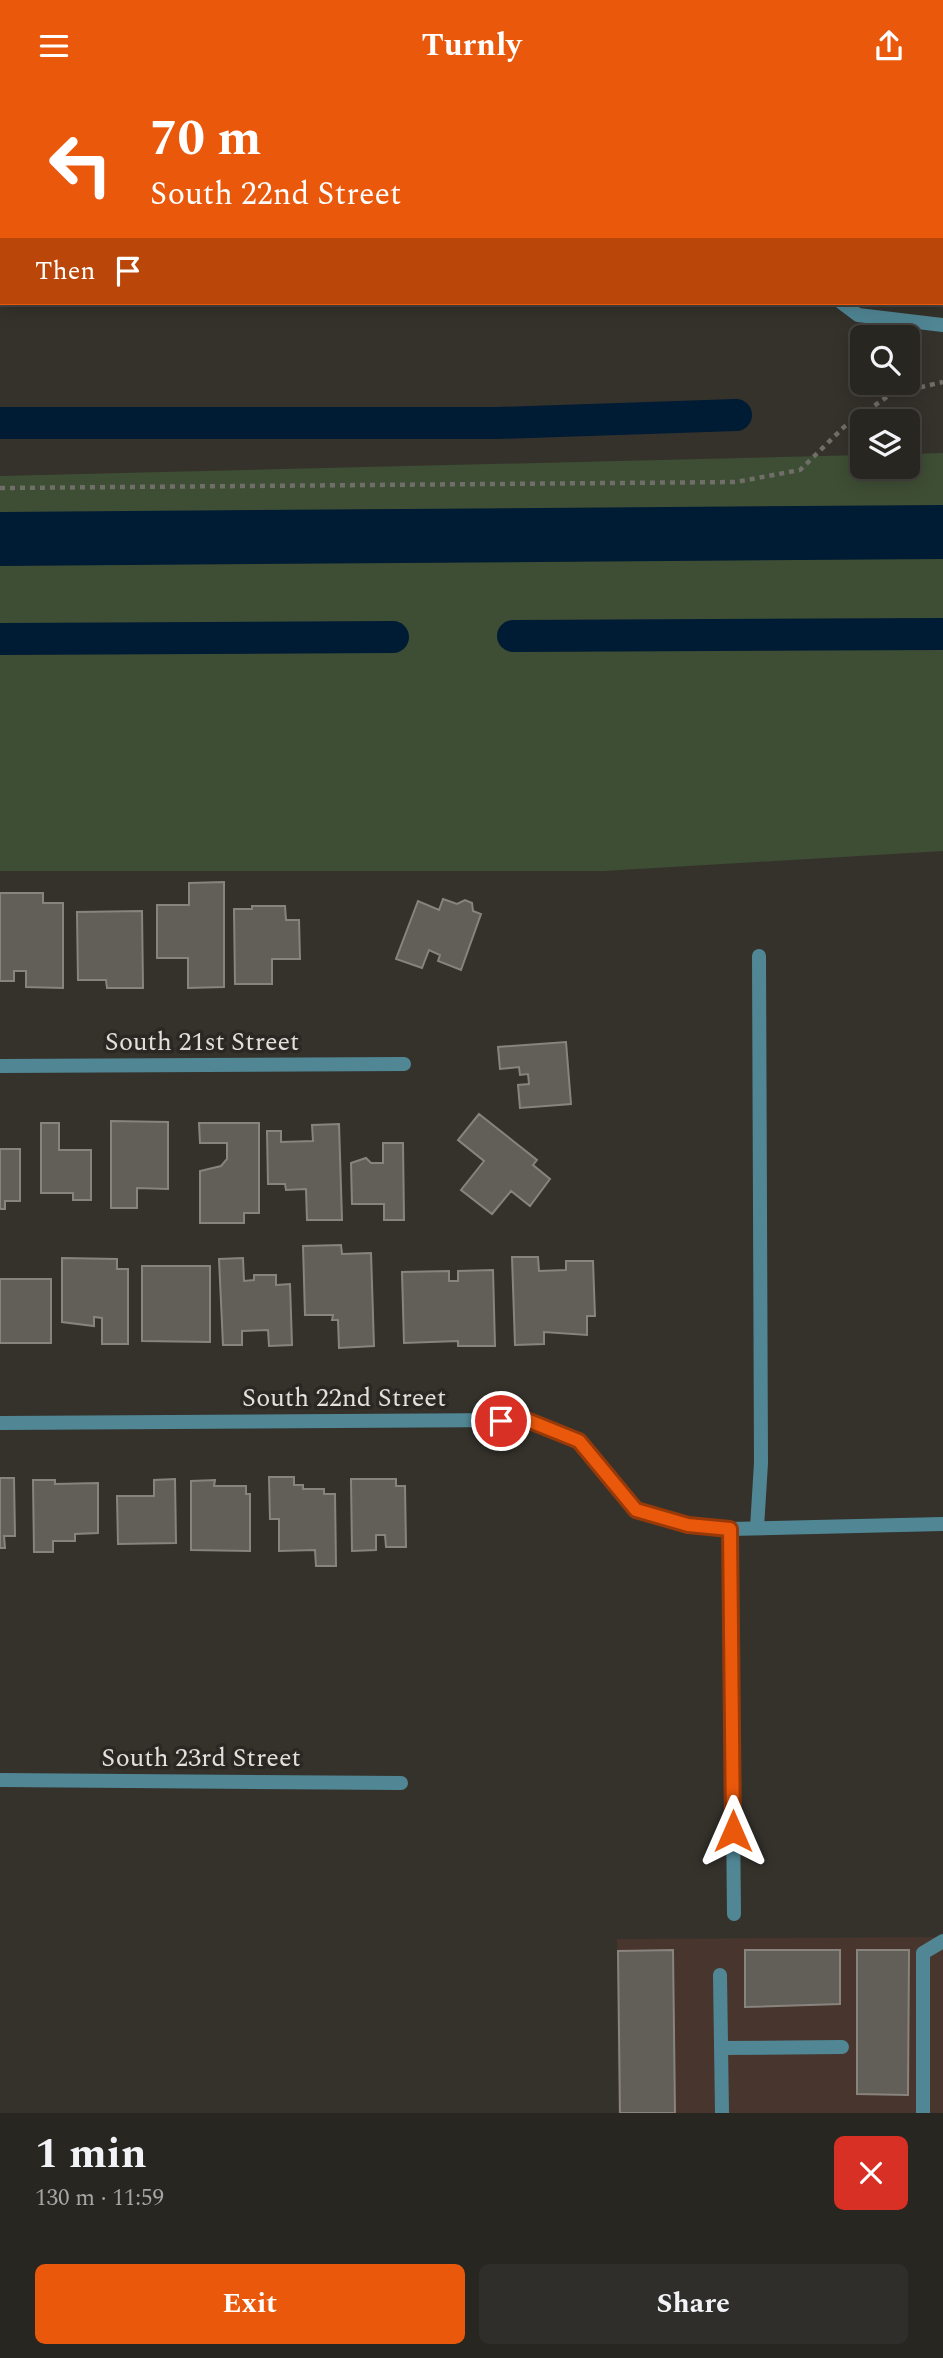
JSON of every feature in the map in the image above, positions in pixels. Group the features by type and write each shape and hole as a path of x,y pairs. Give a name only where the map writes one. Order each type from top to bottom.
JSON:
{"street":[{"path":"845,305 858,315 943,325"},
{"path":"757,1528 761,1463 759,956"},
{"name":"South 21st Street","path":"0,1066 404,1064"},
{"name":"South 22nd Street","path":"0,1423 527,1420 579,1441 636,1510 688,1525 730,1529 943,1524"},
{"path":"730,1529 734,1914"},
{"name":"South 23rd Street","path":"0,1780 401,1783"},
{"path":"923,2113 923,1953 943,1941"},
{"path":"720,1975 722,2113"},
{"path":"721,2048 842,2047"}],"path":[{"path":"0,488 736,482 800,470 844,427 891,394 943,382"}],"shaded area":[{"path":"943,1937 943,2113 618,2113 617,1939"}],"green space":[{"path":"943,453 943,851 604,871 0,871 0,476 850,455 850,479 920,479 920,454"}],"building":[{"path":"224,882 224,987 188,988 188,958 157,958 157,905 189,905 189,883"},
{"path":"0,893 43,893 43,903 63,903 63,988 26,987 26,971 14,971 14,981 0,981"},
{"path":"443,899 457,904 465,900 472,903 473,911 481,914 461,970 438,961 440,955 429,950 422,968 396,959 418,901 439,910"},
{"path":"252,906 285,906 286,920 299,920 300,959 272,959 272,984 235,984 234,909 252,909"},
{"path":"142,911 143,988 107,988 106,980 78,980 77,912"},
{"path":"566,1042 571,1104 520,1108 518,1085 529,1084 528,1074 520,1075 519,1067 500,1069 498,1047"},
{"path":"479,1114 537,1160 533,1165 550,1179 530,1206 511,1191 492,1214 461,1190 484,1161 458,1140"},
{"path":"111,1121 168,1122 168,1189 137,1188 137,1208 111,1208"},
{"path":"41,1123 59,1123 59,1150 91,1150 91,1200 73,1200 73,1193 41,1193"},
{"path":"199,1123 259,1123 259,1213 244,1213 244,1223 200,1223 200,1171 221,1166 227,1159 227,1143 200,1143"},
{"path":"339,1124 342,1220 307,1220 306,1189 286,1190 285,1184 268,1184 267,1131 281,1131 281,1142 313,1141 312,1125"},
{"path":"383,1143 403,1143 404,1220 384,1220 384,1204 352,1204 351,1163 366,1158 371,1163 383,1163"},
{"path":"0,1149 20,1149 20,1201 5,1201 5,1209 0,1209"},
{"path":"341,1245 342,1254 371,1253 374,1346 339,1348 338,1320 332,1320 333,1315 305,1315 303,1246"},
{"path":"512,1257 538,1257 539,1271 566,1270 566,1261 593,1261 595,1316 587,1316 587,1335 544,1332 544,1344 515,1345"},
{"path":"62,1258 117,1259 117,1269 128,1269 128,1344 102,1344 102,1318 94,1317 94,1326 62,1322"},
{"path":"243,1258 244,1281 254,1280 254,1275 276,1275 276,1285 290,1284 292,1345 269,1346 268,1330 242,1331 242,1345 223,1345 219,1259"},
{"path":"142,1266 210,1266 210,1342 142,1341"},
{"path":"493,1270 495,1346 458,1346 458,1341 404,1343 402,1272 449,1271 449,1281 458,1281 458,1271"},
{"path":"0,1279 51,1279 51,1343 0,1343"},
{"path":"269,1477 294,1477 294,1485 303,1485 303,1489 324,1489 324,1494 335,1494 336,1566 316,1566 315,1550 279,1551 279,1519 270,1519"},
{"path":"0,1478 14,1478 15,1536 4,1536 5,1548 0,1548"},
{"path":"175,1479 176,1543 118,1544 117,1496 154,1496 154,1480"},
{"path":"351,1479 396,1479 396,1486 405,1486 406,1547 386,1547 385,1535 376,1535 376,1550 352,1551"},
{"path":"33,1480 55,1480 55,1484 98,1483 98,1533 75,1534 75,1541 53,1541 53,1552 34,1552"},
{"path":"215,1480 214,1486 246,1486 246,1494 250,1494 250,1551 191,1550 191,1481"},
{"path":"673,1950 675,2113 620,2113 618,1951"},
{"path":"745,1950 840,1950 840,2004 745,2007"},
{"path":"857,1950 909,1950 908,2095 857,2094"}],"waterway":[{"path":"0,423 498,423 736,415"},
{"path":"0,539 943,532"},
{"path":"513,636 943,634"},
{"path":"0,639 393,637"}],"route":[{"path":"501,1421 527,1420 579,1441 636,1510 688,1525 730,1529 733,1831"}]}
